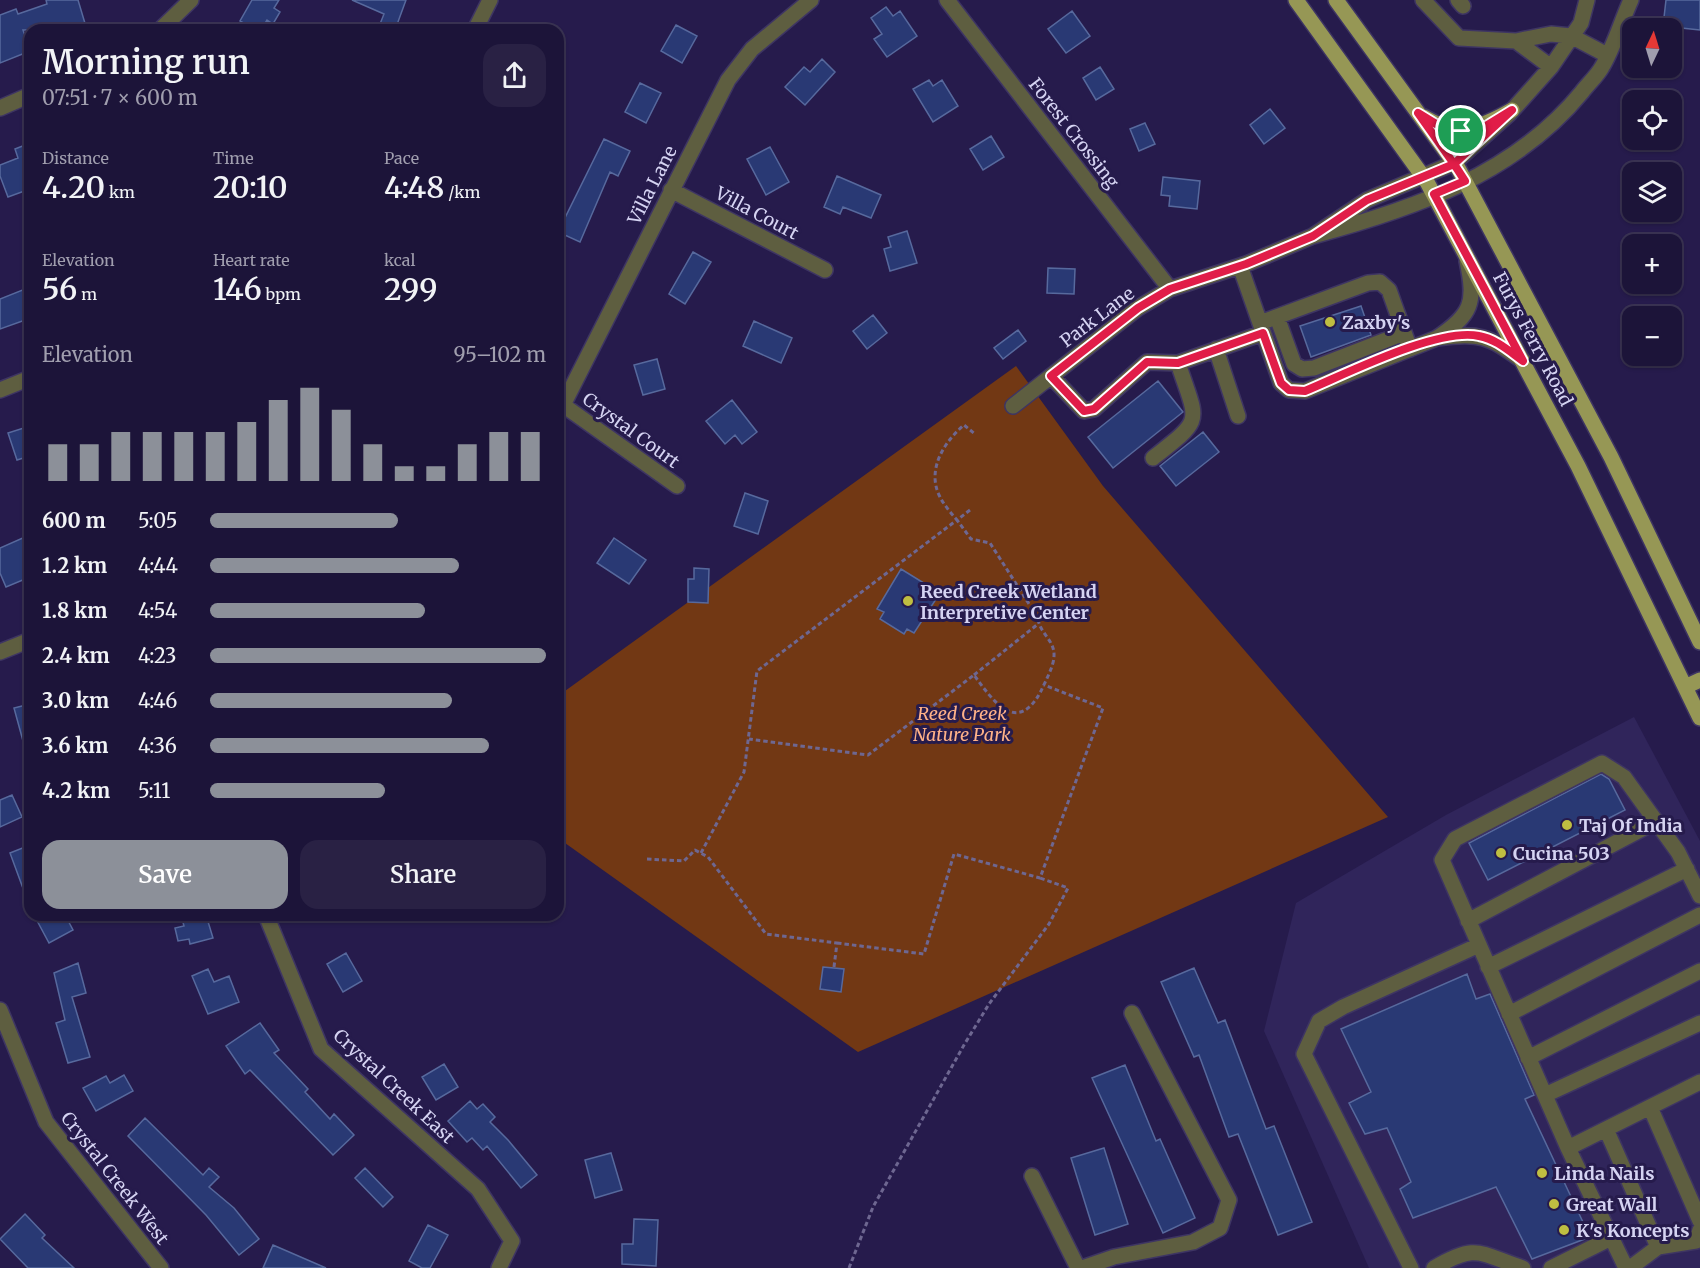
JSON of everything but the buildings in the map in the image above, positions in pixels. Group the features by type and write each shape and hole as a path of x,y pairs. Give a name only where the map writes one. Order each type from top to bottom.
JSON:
{"main road":[{"name":"Furys Ferry Road","path":"1296,0 1423,175 1434,194 1578,466 1700,718"},
{"name":"Furys Ferry Road","path":"1336,0 1465,181 1611,457 1700,642"},
{"path":"1418,113 1436,124 1461,131 1486,126 1512,110"},
{"path":"1685,687 1700,680"}],"street":[{"path":"166,24 191,0"},
{"path":"478,24 490,0"},
{"name":"Villa Lane","path":"564,401 728,80 752,49 811,0"},
{"name":"Forest Crossing","path":"947,0 1170,289"},
{"path":"1423,0 1459,38 1516,41 1551,34 1571,36 1607,55"},
{"path":"1454,164 1512,110 1551,67 1581,22 1587,0"},
{"name":"Park Lane","path":"1013,406 1138,308 1170,289 1240,266 1313,236 1382,217 1465,181 1482,176 1536,141 1602,68 1630,0"},
{"path":"1516,41 1551,67"},
{"path":"0,108 24,98"},
{"name":"Park Lane","path":"1313,236 1367,200 1454,164"},
{"name":"Villa Court","path":"671,190 825,270"},
{"path":"1240,266 1281,383 1289,390 1305,391 1437,338 1460,323 1470,304 1472,286 1465,252"},
{"path":"1051,376 1084,411 1094,409 1147,362 1178,363 1216,350 1262,328 1277,317 1368,283 1380,282 1389,290 1410,349"},
{"path":"1277,317 1294,364 1302,369 1314,368 1404,333"},
{"path":"1437,338 1479,336 1494,340 1523,361"},
{"path":"1216,350 1238,417"},
{"path":"1153,458 1190,429 1193,422 1195,413 1178,363"},
{"path":"0,390 24,380"},
{"name":"Crystal Court","path":"564,409 677,486"},
{"path":"0,652 24,642"},
{"path":"1626,1268 1568,1148 1442,860 1455,839 1602,764 1624,777 1678,852 1700,896"},
{"path":"1468,921 1655,822"},
{"path":"1488,967 1687,869"},
{"path":"1509,1014 1700,915"},
{"name":"Crystal Creek East","path":"268,921 321,1049 478,1189 512,1241 499,1268"},
{"path":"1411,1268 1304,1054 1319,1021 1342,1007 1479,945"},
{"path":"1528,1058 1700,971"},
{"name":"Crystal Creek West","path":"0,1010 46,1122 161,1268"},
{"path":"1032,1176 1080,1268 1114,1257 1193,1242 1220,1228 1229,1200 1132,1013"},
{"path":"1545,1095 1700,1023"},
{"path":"1568,1148 1700,1082"},
{"path":"1650,1107 1700,1221"},
{"path":"1606,1129 1658,1247"},
{"path":"1630,1268 1658,1247 1696,1241 1700,1230"},
{"path":"1551,1268 1611,1238"},
{"path":"1434,1268 1460,1253 1472,1251 1523,1268"}],"path":[{"path":"974,675 995,704 1015,712 1023,712 1033,706 1055,657 1053,644 1038,624 1038,618 1019,585 990,543 971,539 939,496 936,472 940,453 948,438 964,425 975,434"},
{"path":"701,853 744,772 757,672 970,510"},
{"path":"749,739 868,755 1038,624"},
{"path":"1040,878 1103,708 1044,684"},
{"path":"647,860 684,861 695,850 708,857 766,934 924,954 954,854 1068,888 1049,924 989,1004 964,1045 873,1208 849,1268"},
{"path":"834,967 837,943"}],"shaded area":[{"path":"1634,717 1700,841 1700,1268 1369,1268 1264,1031 1296,903 1446,815"}],"green space":[{"name":"Reed Creek Nature Park","path":"1016,366 1103,486 1388,817 858,1052 564,842 564,692"}],"place":[{"name":"Zaxby's","path":"1330,322"},
{"name":"Reed Creek Wetland Interpretive Center","path":"908,601"},
{"name":"Taj Of India","path":"1567,825"},
{"name":"Cucina 503","path":"1501,853"},
{"name":"Linda Nails","path":"1542,1173"},
{"name":"Great Wall","path":"1554,1204"},
{"name":"K's Koncepts","path":"1564,1230"}],"route":[{"path":"1461,131 1436,124 1418,113 1454,164 1367,200 1313,236 1246,264 1170,289 1138,308 1051,376 1077,406 1084,411 1094,409 1147,362 1178,363 1263,333 1281,383 1289,390 1305,391 1437,338 1466,335 1494,340 1523,361 1434,194 1465,181 1454,164 1512,110 1486,126 1461,131"}]}
